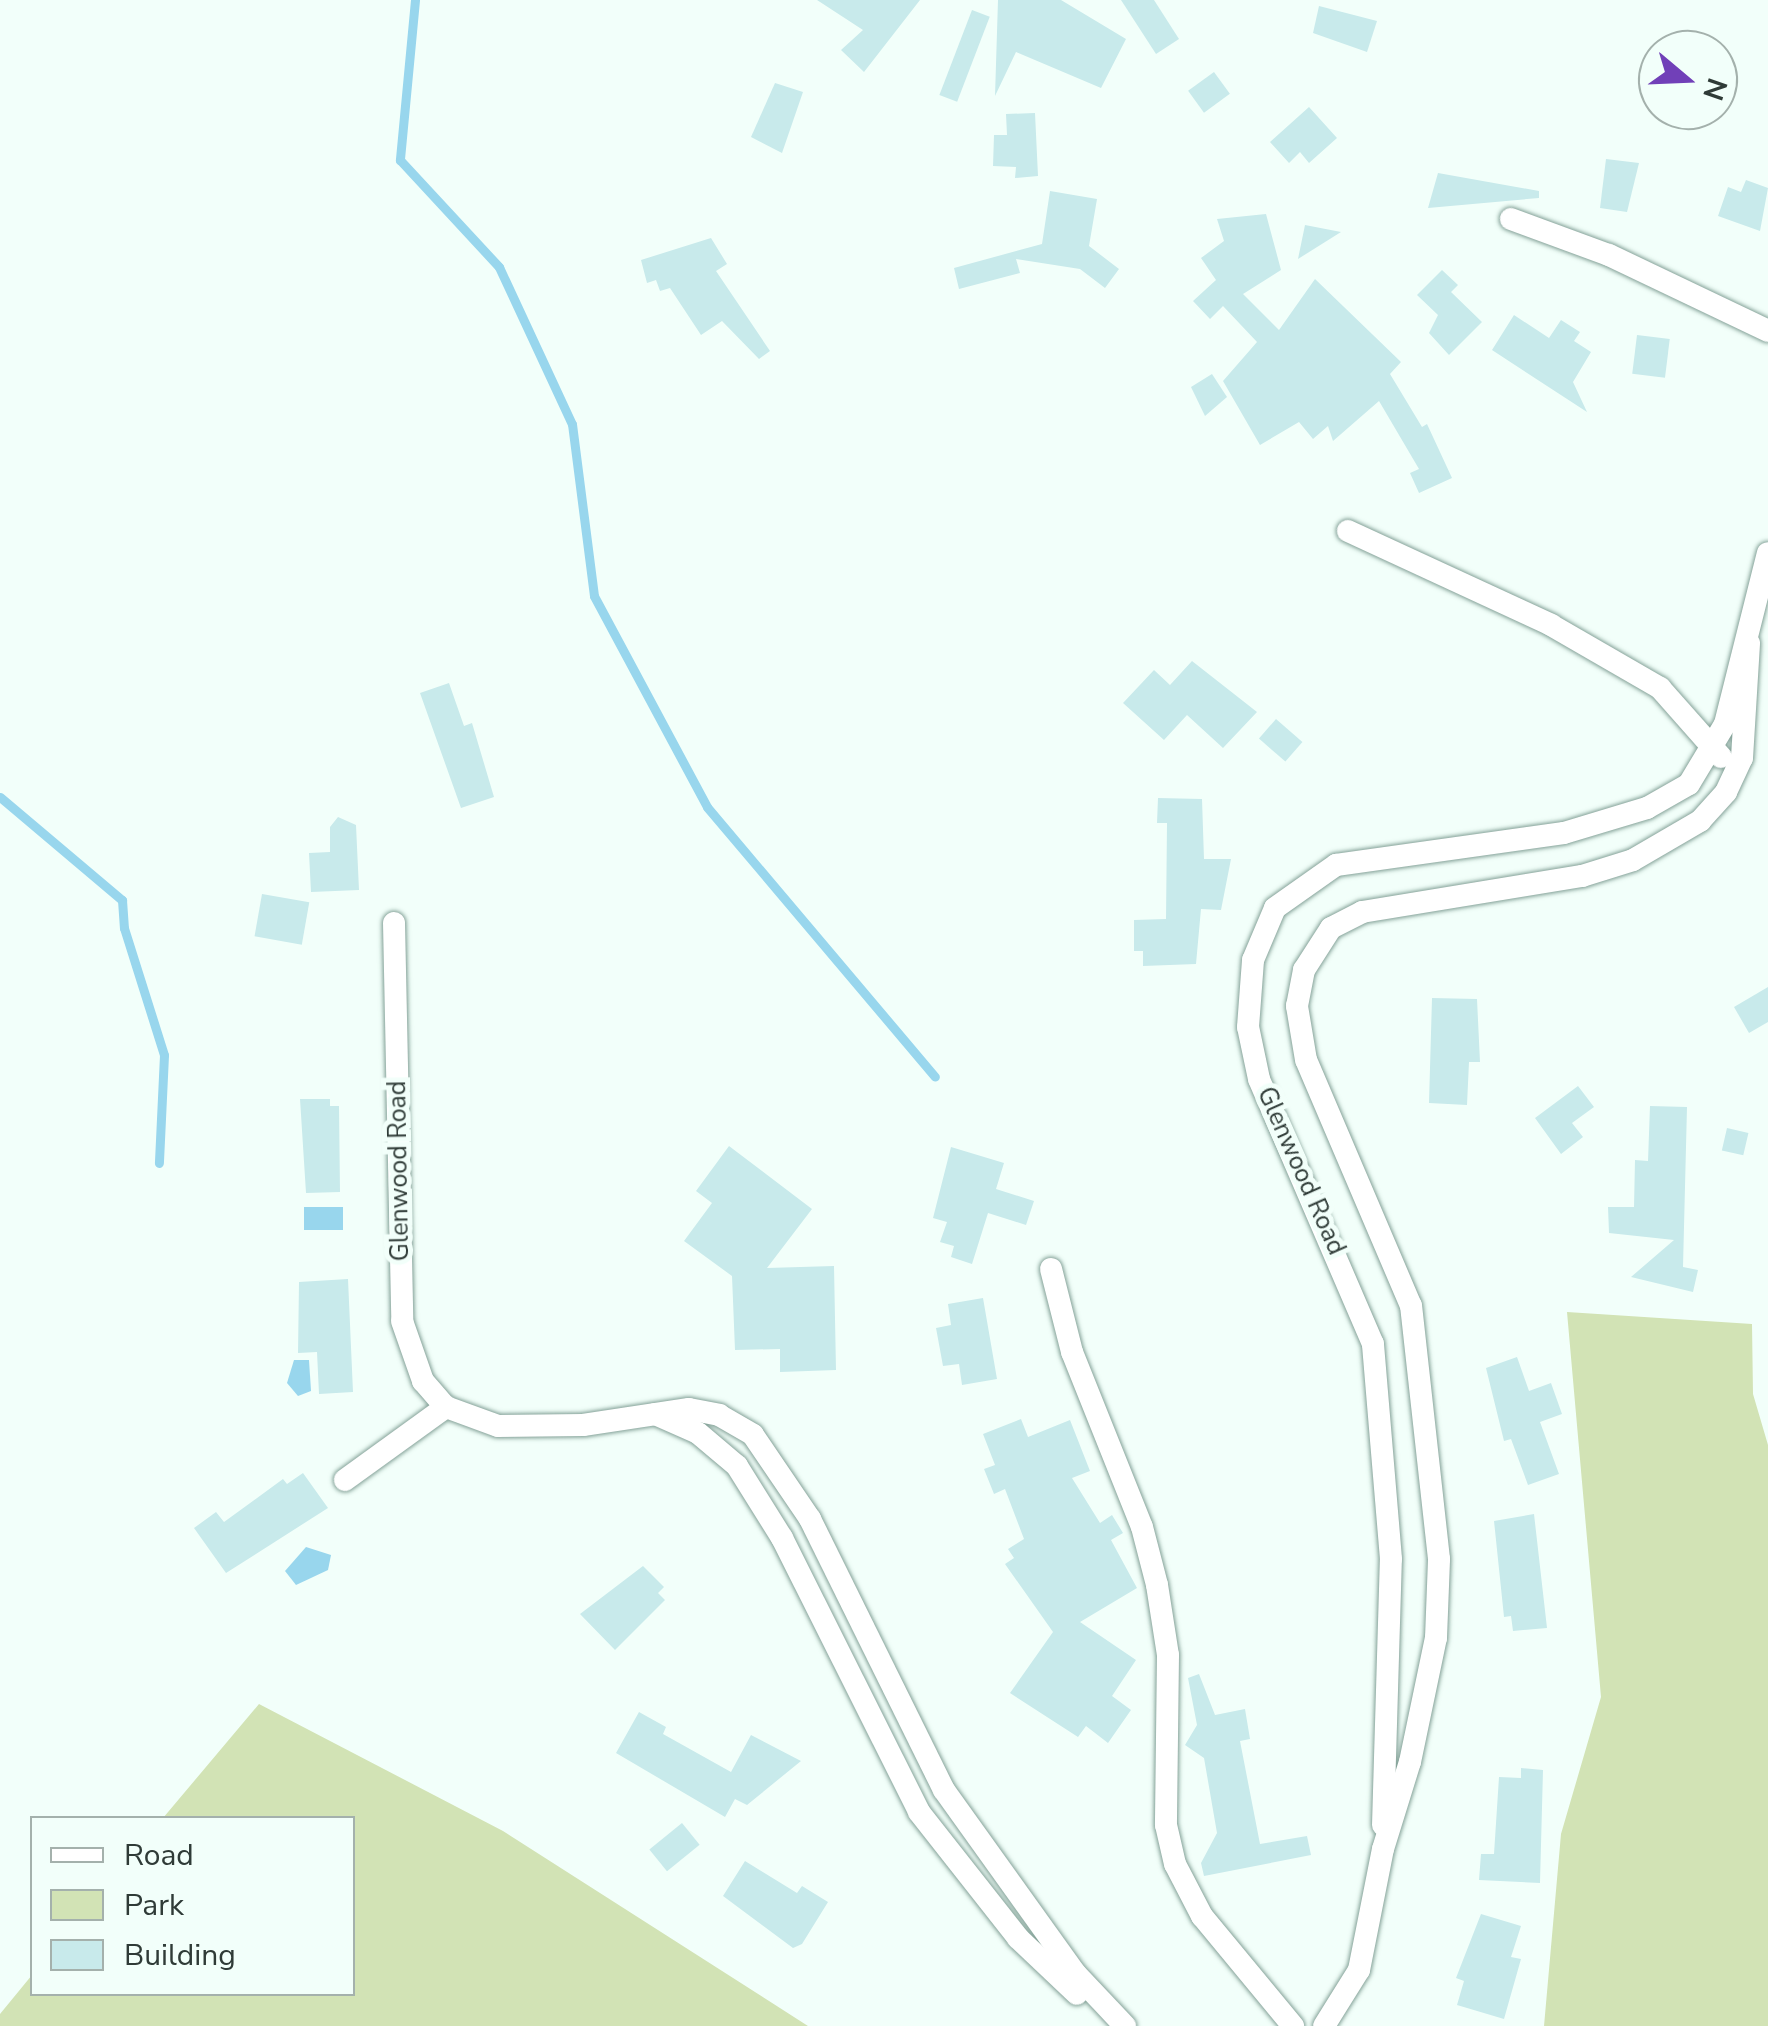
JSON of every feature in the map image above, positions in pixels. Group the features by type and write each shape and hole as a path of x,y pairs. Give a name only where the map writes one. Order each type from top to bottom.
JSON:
{"street":[{"path":"1511,219 1609,255 1768,331"},
{"path":"1348,531 1551,625 1660,688 1736,777"},
{"name":"Glenwood Road","path":"1383,1849 1383,1661 1391,1559 1373,1344 1258,1078 1248,1027 1253,960 1275,908 1336,865 1613,820 1689,784 1714,749 1749,644 1768,553"},
{"name":"Glenwood Road","path":"1324,2026 1358,1970 1383,1849 1410,1762 1438,1622 1425,1390 1403,1280 1300,1038 1304,970 1331,928 1362,912 1582,876 1634,860 1700,821 1736,777 1747,725 1749,644"},
{"name":"Glenwood Road","path":"394,922 402,1321 412,1362 446,1407"},
{"path":"1052,1269 1072,1352 1142,1528 1157,1585 1168,1655 1166,1825 1175,1864 1202,1916 1293,2026"},
{"path":"344,1480 446,1407 478,1423 520,1428 689,1409 720,1416 766,1450 810,1520 944,1790 1074,1973 1125,2026"},
{"path":"655,1414 698,1432 737,1466 782,1538 919,1812 1018,1938 1116,2026"}],"green space":[{"path":"1567,1312 1752,1324 1753,1394 1768,1445 1768,2026 1544,2026 1561,1834 1601,1697"},
{"path":"259,1704 503,1831 808,2026 0,2026 0,2014 30,1977 30,1996 355,1996 355,1816 165,1816"}],"water":[{"path":"304,1207 343,1207 343,1230 304,1230"},
{"path":"294,1360 309,1360 311,1391 298,1396 287,1383"},
{"path":"306,1547 331,1555 328,1570 296,1585 285,1571"}],"building":[{"path":"817,0 920,0 864,72 841,50 863,30"},
{"path":"998,0 1061,0 1126,39 1101,88 1016,52 995,96"},
{"path":"1121,0 1154,0 1179,39 1156,54"},
{"path":"1319,6 1377,21 1367,52 1313,33"},
{"path":"972,10 990,17 957,102 939,95"},
{"path":"1214,72 1230,94 1204,113 1188,91"},
{"path":"775,83 803,92 782,153 751,137"},
{"path":"1309,107 1337,138 1309,163 1300,152 1289,163 1270,142"},
{"path":"1035,113 1038,176 1015,178 1016,167 993,166 994,135 1007,135 1006,114"},
{"path":"1606,159 1639,163 1627,212 1600,208"},
{"path":"1438,173 1539,191 1539,198 1428,208"},
{"path":"1746,180 1768,188 1760,231 1718,216 1728,187 1741,192"},
{"path":"1050,191 1097,199 1089,246 1119,269 1105,288 1080,269 1016,259 1020,273 959,289 954,268 1042,244"},
{"path":"1266,214 1281,270 1243,294 1279,330 1315,279 1401,362 1390,374 1422,427 1427,424 1452,478 1419,493 1410,473 1419,469 1379,401 1333,441 1328,426 1313,439 1299,422 1260,445 1223,381 1257,342 1223,306 1210,319 1193,301 1216,280 1201,258 1224,241 1217,219"},
{"path":"1305,225 1341,232 1298,259"},
{"path":"711,238 727,264 716,271 770,351 759,359 722,321 701,335 670,288 660,291 656,280 647,283 641,260"},
{"path":"1442,270 1458,285 1451,292 1482,322 1449,355 1429,333 1438,315 1417,295"},
{"path":"1514,315 1549,338 1561,320 1580,332 1574,341 1591,352 1573,382 1587,412 1492,350"},
{"path":"1637,335 1670,339 1665,378 1632,374"},
{"path":"1212,374 1227,397 1205,416 1191,387"},
{"path":"1192,661 1257,712 1223,748 1187,715 1164,740 1123,703 1154,670 1170,685"},
{"path":"449,683 464,726 472,723 494,797 461,808 420,693"},
{"path":"1276,719 1302,742 1285,762 1259,739"},
{"path":"1158,798 1202,799 1204,859 1231,859 1221,910 1201,909 1196,964 1143,966 1143,951 1134,951 1134,920 1166,919 1167,823 1157,823"},
{"path":"338,817 356,825 359,890 311,892 309,853 330,852 330,827"},
{"path":"262,894 309,902 302,945 255,936"},
{"path":"1768,987 1768,1022 1749,1033 1734,1007"},
{"path":"1432,998 1477,999 1480,1062 1469,1062 1467,1105 1429,1103"},
{"path":"1578,1086 1594,1107 1572,1123 1583,1137 1561,1154 1535,1118"},
{"path":"300,1099 330,1099 330,1106 339,1106 340,1192 306,1193"},
{"path":"1650,1106 1687,1107 1683,1267 1698,1270 1693,1292 1631,1277 1674,1240 1609,1233 1608,1207 1634,1207 1635,1160 1648,1161"},
{"path":"1727,1128 1748,1133 1743,1155 1722,1150"},
{"path":"729,1146 812,1209 767,1268 834,1266 836,1370 780,1372 780,1349 735,1350 732,1276 684,1241 712,1203 696,1191"},
{"path":"951,1147 1004,1163 996,1189 1034,1201 1026,1225 988,1213 972,1264 951,1257 954,1246 940,1242 947,1222 933,1218"},
{"path":"348,1279 353,1392 319,1394 317,1352 298,1353 299,1282"},
{"path":"983,1298 997,1379 962,1385 959,1364 943,1366 936,1328 951,1325 948,1304"},
{"path":"1517,1357 1529,1391 1551,1383 1562,1414 1540,1422 1559,1474 1528,1485 1511,1439 1504,1441 1486,1368"},
{"path":"1021,1419 1028,1437 1070,1420 1090,1471 1072,1478 1100,1523 1112,1515 1123,1533 1111,1540 1137,1588 1080,1622 1136,1660 1112,1696 1131,1710 1108,1743 1086,1726 1078,1737 1010,1693 1053,1632 1005,1564 1014,1558 1008,1549 1024,1539 1005,1489 994,1494 984,1469 995,1465 983,1434"},
{"path":"303,1473 328,1508 226,1573 194,1528 216,1512 224,1522 283,1479 287,1484"},
{"path":"1534,1514 1547,1628 1513,1631 1511,1616 1504,1617 1494,1521"},
{"path":"643,1566 664,1587 658,1593 665,1600 615,1650 580,1614"},
{"path":"1199,1674 1215,1715 1245,1709 1250,1739 1240,1741 1260,1844 1307,1836 1311,1855 1204,1876 1201,1863 1217,1833 1204,1758 1185,1745 1197,1725 1188,1678"},
{"path":"639,1712 666,1727 663,1734 731,1772 751,1735 801,1761 747,1805 735,1799 725,1817 616,1753"},
{"path":"1521,1768 1543,1770 1540,1883 1479,1880 1481,1854 1494,1854 1499,1777 1521,1778"},
{"path":"682,1823 700,1845 667,1871 649,1849"},
{"path":"745,1861 797,1893 802,1886 828,1902 802,1944 793,1948 723,1896"},
{"path":"1481,1914 1521,1926 1511,1957 1521,1959 1504,2019 1457,2005 1464,1981 1456,1978"}],"waterway":[{"path":"415,0 400,160 499,267 572,424 594,596 707,807 935,1077"},
{"path":"0,797 122,900 124,928 164,1055 159,1163"}]}
